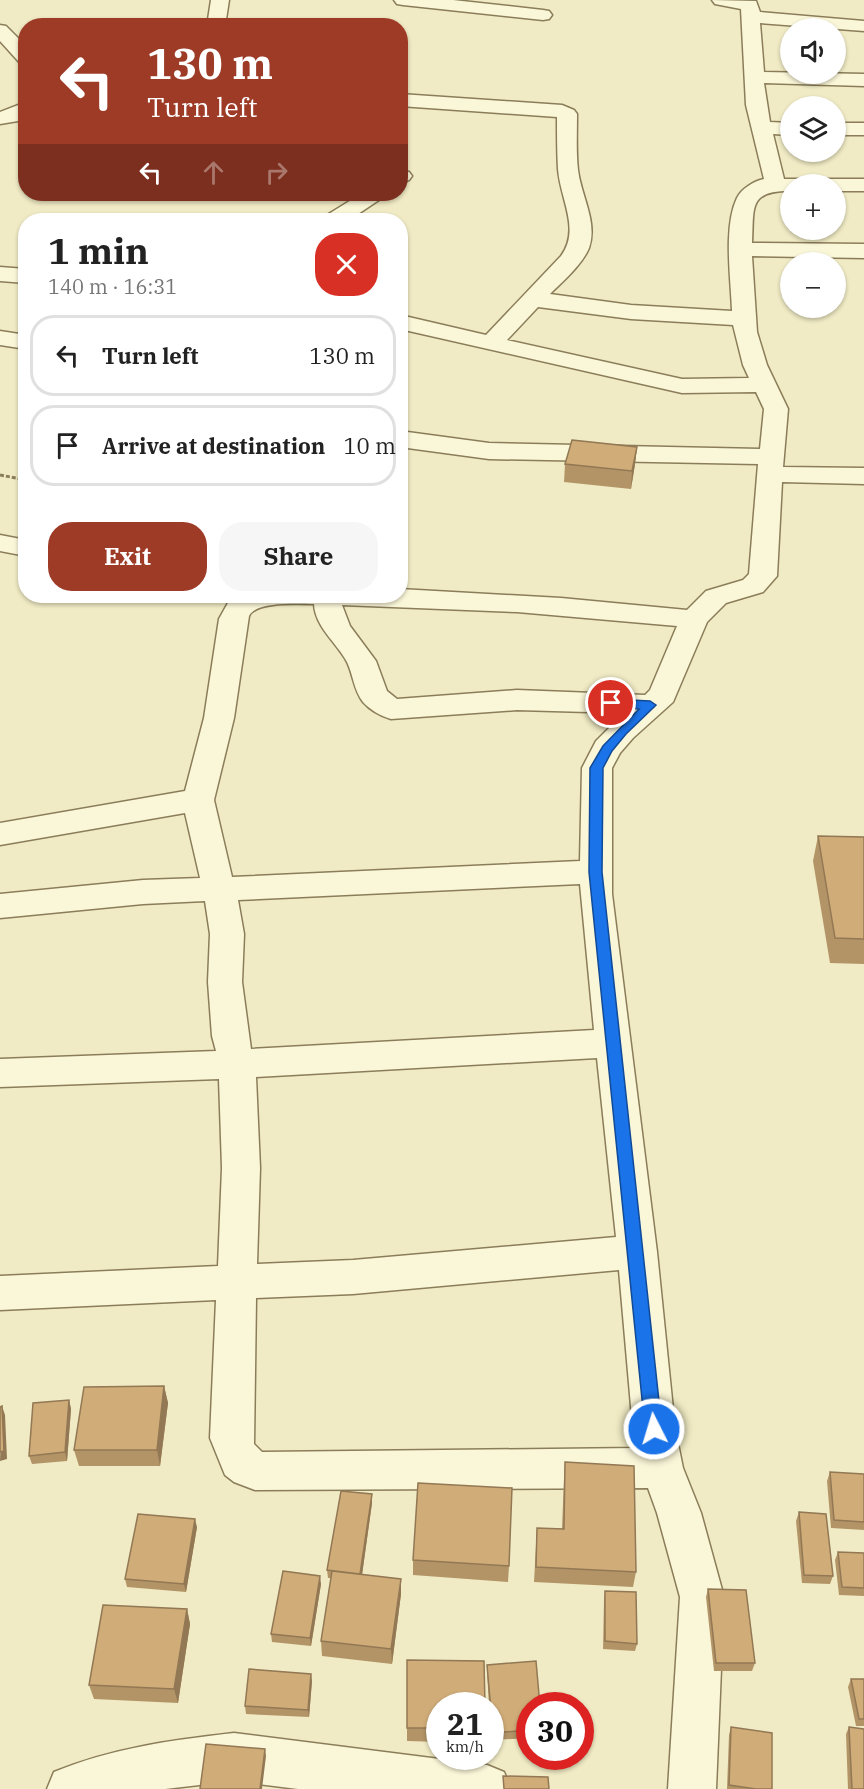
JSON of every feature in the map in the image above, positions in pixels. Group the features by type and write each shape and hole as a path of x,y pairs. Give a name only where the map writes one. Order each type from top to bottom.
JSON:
{"street":[{"path":"217,18 219,0"},
{"path":"403,0 543,15"},
{"path":"721,0 750,5 753,77 760,128 775,183"},
{"path":"751,17 864,26"},
{"path":"0,30 18,49"},
{"path":"753,77 864,80"},
{"path":"408,104 562,111 567,114 568,171 574,207 581,222 581,235 577,250 492,342"},
{"path":"0,118 11,117 18,113"},
{"path":"760,128 780,129"},
{"path":"846,129 864,129"},
{"path":"692,1789 702,1597 679,1513 662,1468 654,1429 596,872 597,768 607,748 622,731 663,695 694,619 716,597 753,586 762,576 776,409 755,365 745,333 741,249 743,212 748,197 764,184 864,185"},
{"path":"346,213 364,201"},
{"path":"741,249 864,251"},
{"path":"0,274 18,275"},
{"path":"533,299 631,312 744,319"},
{"path":"408,324 682,386 766,385"},
{"path":"0,338 18,341"},
{"path":"408,440 489,451 772,466 864,476"},
{"path":"0,543 18,546"},
{"path":"408,599 549,604 694,619"},
{"path":"244,603 236,611 219,718 198,800 227,934 226,993 230,1036 237,1064 241,1168 231,1438 234,1454 251,1470 262,1472 662,1468"},
{"path":"328,603 328,610 337,628 361,661 374,696 391,709 517,700 650,705"},
{"path":"0,834 198,800"},
{"path":"0,906 143,892 435,881 596,872"},
{"path":"0,1073 237,1064 614,1043"},
{"path":"0,1293 353,1277 637,1252"},
{"path":"71,1789 149,1767 234,1757 391,1783 487,1789"}],"path":[{"path":"0,475 18,478"}],"building":[{"path":"572,440 637,447 632,471 565,464"},
{"path":"818,836 864,837 864,939 835,938"},
{"path":"164,1386 157,1450 74,1450 84,1387"},
{"path":"69,1400 65,1452 29,1456 33,1403"},
{"path":"2,1406 4,1451 0,1452 0,1407"},
{"path":"565,1462 634,1466 636,1572 536,1567 537,1528 564,1529"},
{"path":"830,1472 864,1474 864,1522 834,1520"},
{"path":"418,1483 512,1488 509,1566 413,1560"},
{"path":"341,1491 372,1494 360,1574 327,1570"},
{"path":"799,1512 826,1514 833,1576 804,1575"},
{"path":"138,1514 195,1519 184,1584 125,1579"},
{"path":"838,1552 864,1553 864,1588 842,1587"},
{"path":"283,1571 320,1576 310,1638 271,1634"},
{"path":"332,1571 401,1579 391,1649 321,1641"},
{"path":"708,1589 746,1590 755,1663 716,1663"},
{"path":"605,1591 636,1592 637,1644 605,1641"},
{"path":"103,1605 187,1609 174,1689 89,1685"},
{"path":"407,1660 484,1661 485,1692 426,1692 426,1728 407,1728"},
{"path":"536,1661 539,1692 516,1692 516,1731 504,1732 504,1692 489,1692 487,1665"},
{"path":"249,1669 311,1674 308,1710 245,1706"},
{"path":"851,1679 864,1679 864,1719 859,1719"},
{"path":"731,1727 772,1733 772,1789 729,1785"},
{"path":"849,1727 864,1729 864,1789 852,1789"},
{"path":"206,1744 265,1749 260,1789 200,1789"},
{"path":"503,1776 548,1777 549,1789 504,1789"}],"route":[{"path":"611,703 650,705 607,748 597,768 596,894 637,1252 654,1429"}]}
